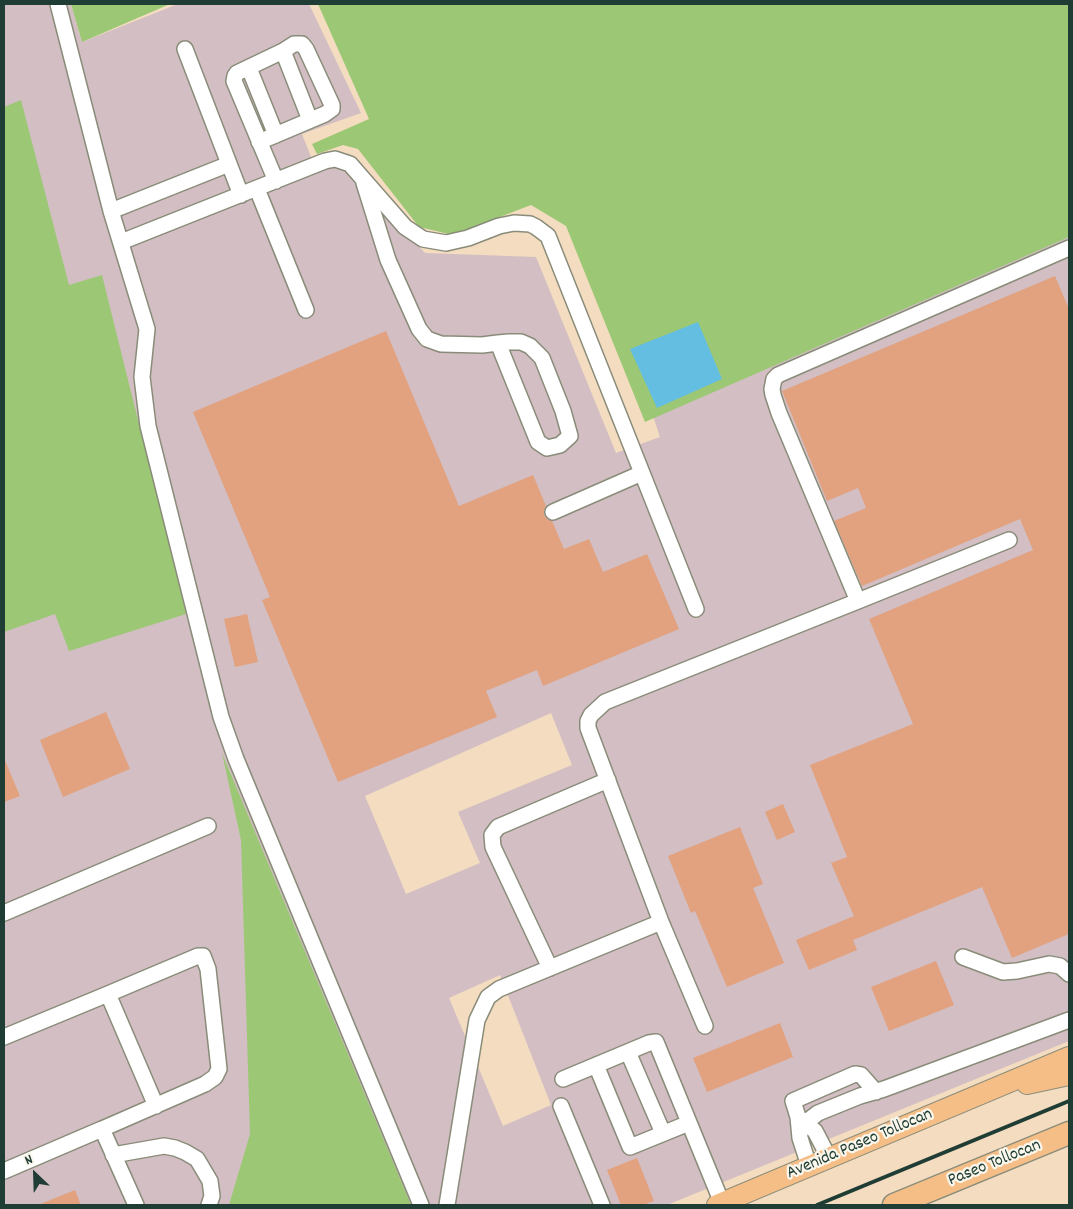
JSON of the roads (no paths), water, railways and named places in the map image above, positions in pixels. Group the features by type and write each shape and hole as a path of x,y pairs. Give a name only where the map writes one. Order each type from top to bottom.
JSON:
{"highway":[{"name":"Paseo Tollocan","path":"894,1205 1069,1133"}],"main road":[{"name":"Avenida Paseo Tollocan","path":"719,1204 1069,1057"},
{"name":"Avenida Paseo Tollocan","path":"1003,1084 1029,1084 1069,1075"}],"street":[{"path":"58,4 111,211 147,329 142,377 148,426 222,717 236,759 421,1205"},
{"path":"259,142 329,112 332,105 302,44 294,44 283,52 237,73 234,82 259,142 276,181"},
{"path":"185,49 241,195"},
{"path":"283,52 310,120"},
{"path":"249,68 276,135"},
{"path":"121,242 325,161 335,160 350,164 405,227 424,239 446,244 514,222 530,224 548,236 696,609"},
{"path":"111,211 229,164"},
{"path":"362,177 388,260 419,329 427,339 441,344 482,345 498,343 521,342 530,346 542,358 563,411 570,436 560,444 547,448 538,442 498,343"},
{"path":"257,189 306,310"},
{"path":"858,601 779,413 773,395 774,379 778,375 1069,248"},
{"path":"552,512 642,473"},
{"path":"705,1026 661,922 588,728 588,721 597,708 605,702 1009,540"},
{"path":"550,968 494,847 492,836 498,827 608,780"},
{"path":"4,913 208,826"},
{"path":"447,1205 477,1020 485,1002 492,994 661,922"},
{"path":"4,1037 198,956 202,956 208,969 219,1069 216,1077 205,1084 156,1106 4,1171"},
{"path":"963,957 1003,972 1018,971 1049,964 1060,966 1069,974"},
{"path":"108,994 156,1106"},
{"path":"801,1122 860,1096 876,1092 1069,1020"},
{"path":"563,1079 652,1042 657,1044 719,1204"},
{"path":"628,1052 663,1134"},
{"path":"596,1065 630,1147 689,1123"},
{"path":"809,1166 800,1138 801,1122 793,1102 855,1074 861,1075 876,1092"},
{"path":"561,1106 602,1205"},
{"path":"801,1122 815,1131 829,1158"},
{"path":"102,1129 136,1205"},
{"path":"113,1155 164,1146 185,1152 197,1159 210,1181 212,1196 209,1205"}],"water":[{"path":"698,322 722,379 657,408 630,349"}],"railway":[{"path":"817,1205 1069,1101"}]}
